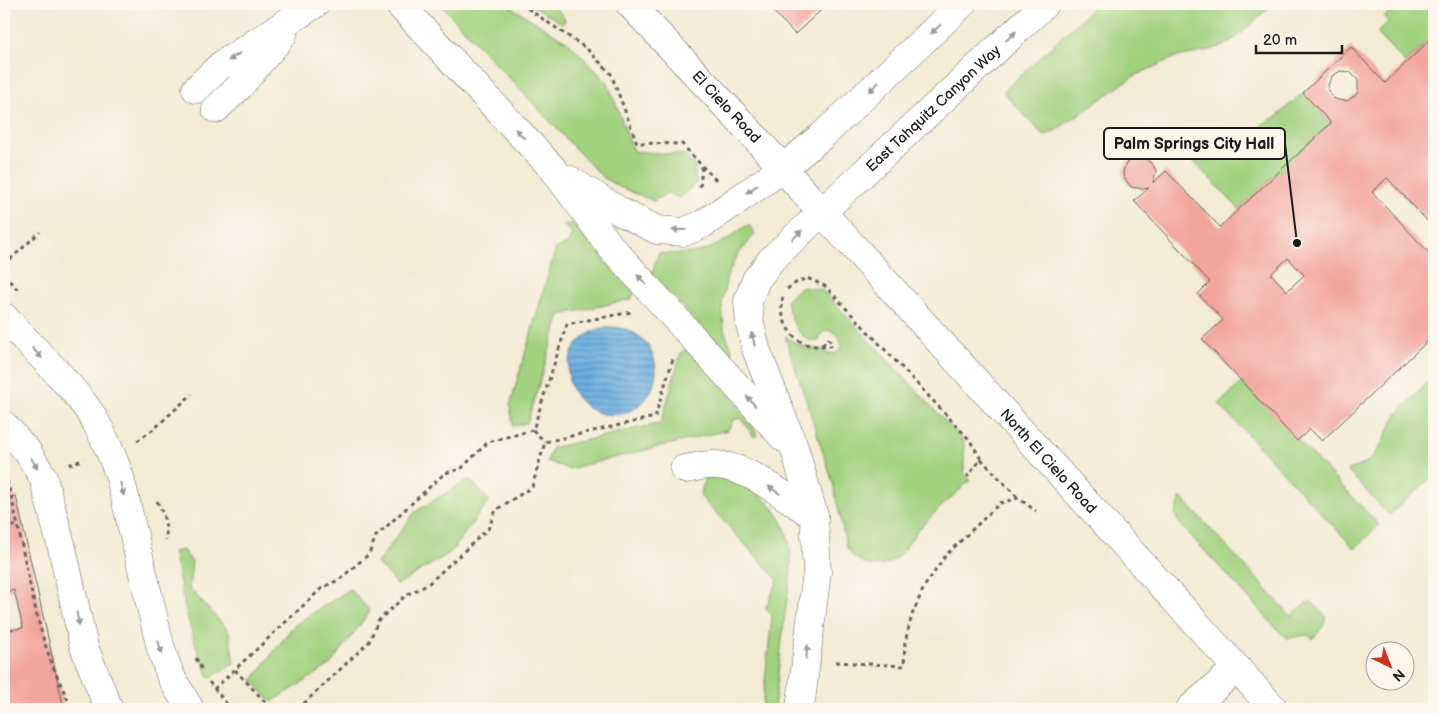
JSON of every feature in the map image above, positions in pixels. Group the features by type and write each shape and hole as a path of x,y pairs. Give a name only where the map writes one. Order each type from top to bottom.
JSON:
{"street":[{"path":"399,4 554,170 610,246 795,450"},
{"name":"El Cielo Road","path":"630,4 822,212"},
{"path":"554,170 620,212 657,230 684,232 703,224 782,169 822,136 962,4"},
{"name":"East Tahquitz Canyon Way","path":"800,706 816,572 814,516 795,450 756,349 750,324 748,301 756,280 772,259 1045,4"},
{"path":"196,88 220,66 309,7"},
{"path":"216,109 239,87 309,7"},
{"name":"North El Cielo Road","path":"822,212 1274,709"},
{"path":"4,318 71,389 90,413 109,451 120,477 161,649 171,677 190,709"},
{"path":"4,425 27,451 43,477 63,552 84,647 109,709"},
{"path":"684,469 712,464 737,468 814,516"},
{"path":"1190,709 1237,668"}],"path":[{"path":"521,4 587,49 611,74 637,143 682,144 702,166 700,188 695,194"},
{"path":"4,265 40,232"},
{"path":"822,345 808,345 798,339 789,331 781,312 782,298 786,290 796,282 807,278 826,286 969,439 981,459 1018,498 1036,511"},
{"path":"533,430 567,324 634,312 643,281"},
{"path":"545,442 655,417 674,355"},
{"path":"137,441 150,432 192,394"},
{"path":"533,430 545,442"},
{"path":"214,689 322,588 340,579 369,554 376,536 445,473 461,469 488,442 533,430"},
{"path":"298,709 369,642 378,621 406,595 427,585 488,529 496,510 532,487 545,442"},
{"path":"64,467 87,458"},
{"path":"967,477 981,459"},
{"path":"4,470 12,497 42,637 72,709"},
{"path":"835,671 836,661 904,666 905,642 912,615 924,587 946,555 1000,503 1018,498"},
{"path":"4,528 17,525"},
{"path":"235,670 272,709"}],"green space":[{"path":"440,4 506,4 568,42 608,83 633,151 685,155 694,165 696,183 680,198 667,193 654,201 617,186 601,176"},
{"path":"530,4 552,4 564,17 565,21 562,23"},
{"path":"1097,4 1272,4 1240,35 1223,46 1204,52 1176,57 1134,76 1056,130 1047,135 1042,134 1003,92"},
{"path":"1397,4 1434,4 1434,36 1405,63 1377,33 1388,22 1384,17"},
{"path":"1303,93 1331,123 1239,209 1192,160 1211,141 1222,150 1234,138 1248,139 1261,126 1276,117"},
{"path":"572,223 634,290 632,299 560,315 527,423 513,426 510,405 556,248 568,244 572,233 563,225"},
{"path":"746,226 750,226 755,234 737,256 727,276 722,302 724,329 732,351 730,354 726,353 652,275 658,253 672,254 706,250 722,243"},
{"path":"800,287 822,290 964,441 964,473 970,480 926,522 900,555 889,563 882,565 867,564 854,557 846,545 833,483 785,336 797,344 827,351 827,354 837,352 841,348 841,342 833,332 828,331 822,333 819,341 811,341 805,338 796,328 786,301"},
{"path":"689,347 749,418 757,435 754,437 741,418 733,420 728,430 568,469 547,461 552,448 661,423 681,353"},
{"path":"1434,373 1434,475 1389,515 1347,470 1362,465 1375,454 1400,411"},
{"path":"1242,382 1379,525 1355,549 1219,404"},
{"path":"706,475 739,484 754,491 776,512 784,526 789,542 790,574 774,709 762,709 772,616 765,609 778,580 700,496"},
{"path":"469,479 489,500 451,552 397,585 377,563 415,512"},
{"path":"1181,497 1291,616 1306,603 1312,602 1326,616 1324,625 1313,639 1308,635 1287,638 1279,631 1179,523 1175,515"},
{"path":"183,550 192,562 189,588 229,631 234,663 210,678 192,632 173,552"},
{"path":"350,589 370,611 330,665 272,702 252,681 293,626"}],"water":[{"path":"612,327 629,330 643,340 653,354 656,371 653,388 643,402 629,412 612,415 595,412 581,402 571,388 568,371 571,354 581,340 595,330"}],"building":[{"path":"766,4 828,4 795,34"},
{"path":"1434,36 1434,228 1387,178 1372,192 1434,258 1434,335 1322,441 1310,429 1297,441 1202,339 1223,320 1198,294 1210,282 1134,201 1149,188 1131,187 1124,178 1124,168 1127,162 1133,158 1144,157 1153,165 1156,171 1153,183 1166,171 1220,227 1331,123 1303,93 1351,47 1385,83","holes":["1340,71 1350,72 1358,80 1356,95 1347,101 1333,98 1328,90 1332,76","1288,258 1304,275 1287,291 1271,274"]},
{"path":"16,496 64,709 4,709 4,608 10,630 23,628 14,590 4,592 4,498"}],"place":[{"name":"Palm Springs City Hall","path":"1297,243"}]}
